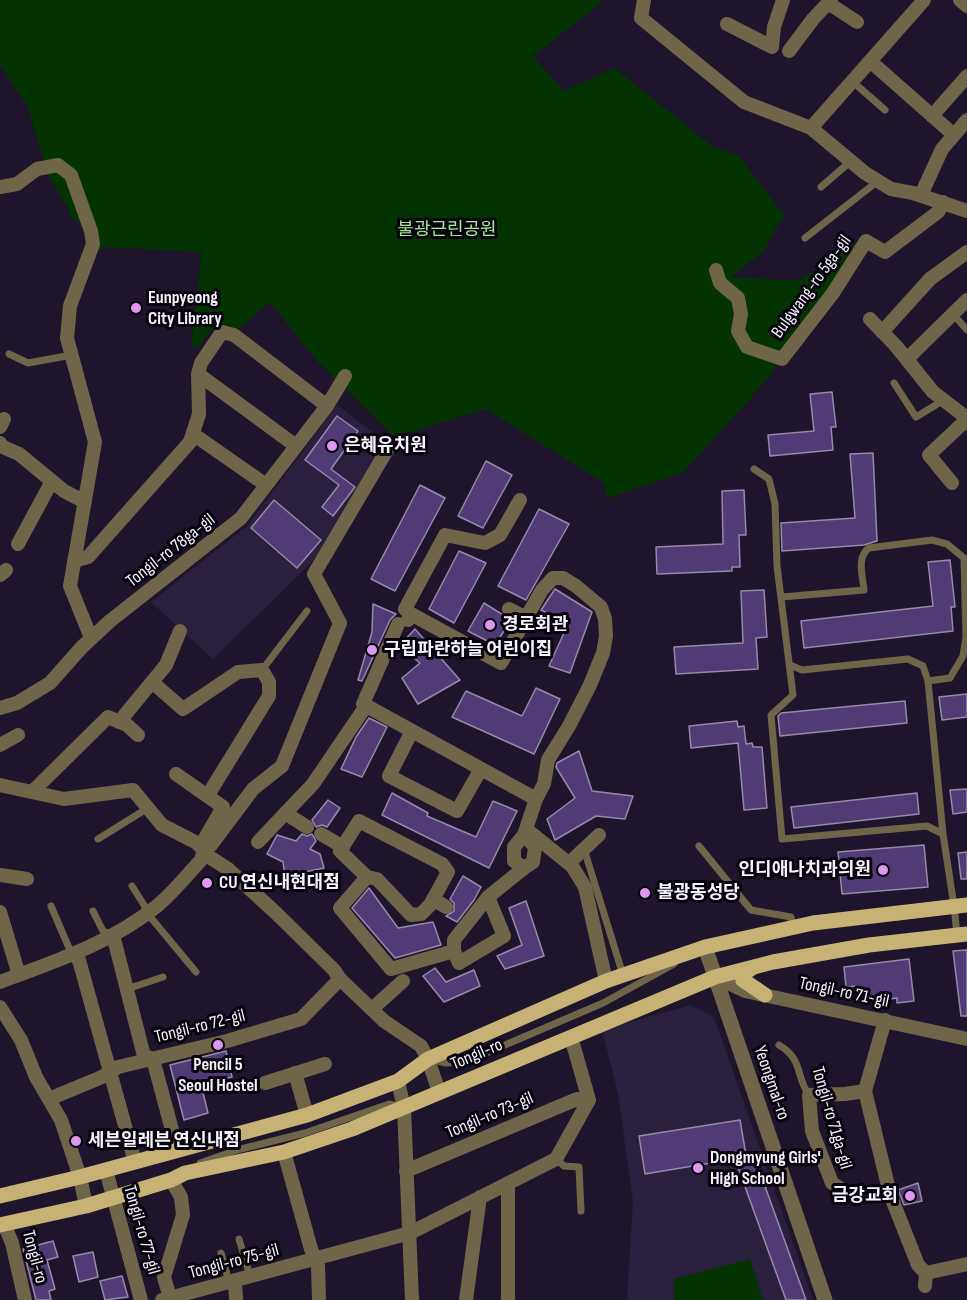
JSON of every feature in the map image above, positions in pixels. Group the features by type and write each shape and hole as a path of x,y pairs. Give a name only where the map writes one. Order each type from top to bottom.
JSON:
{"main road":[{"name":"Tongil-ro","path":"0,1196 80,1177 307,1115 398,1081 428,1059 606,981 705,947 813,923 961,906"},
{"name":"Tongil-ro","path":"2,1225 86,1206 178,1177 284,1152 352,1129 715,977 756,966 869,945 962,935"},
{"path":"756,966 746,972 744,980 765,995"}],"street":[{"path":"644,0 640,18 744,102 811,128 851,161 891,189 921,195 967,210"},
{"path":"727,24 772,47 774,27 783,0"},
{"path":"811,128 924,0"},
{"path":"960,0 967,6"},
{"path":"772,42 794,55 829,2 857,22"},
{"path":"870,61 954,135"},
{"path":"932,116 967,76"},
{"path":"921,195 942,149 967,120"},
{"path":"0,187 17,184 37,169 58,165 71,175 91,231 93,244 70,306 67,338 95,442 70,586 91,638"},
{"name":"Bulgwang-ro 5ga-gil","path":"716,270 720,283 738,298 741,314 738,331 747,348 782,359 833,293 866,241 885,252 939,212 943,202"},
{"path":"882,332 930,279 967,252"},
{"path":"907,359 967,300"},
{"path":"870,319 907,359 933,392 967,418"},
{"path":"74,561 88,557 190,442 200,414 198,374 201,363 222,332 234,335 327,406"},
{"path":"198,374 296,446"},
{"name":"Tongil-ro 78ga-gil","path":"0,708 17,703 50,683 91,638 241,518 327,406 345,376"},
{"path":"952,483 929,455 962,424 967,423"},
{"path":"193,434 266,485"},
{"path":"0,443 3,447 19,454 64,491 85,502"},
{"path":"204,850 211,845 253,789 282,766 340,622 314,574 390,445"},
{"path":"18,544 52,481"},
{"path":"488,897 504,936 459,963 454,951 454,940 467,920 488,897 524,868 514,861 514,847 524,835 536,799 544,784 548,760 584,696 603,653 606,636 605,619 601,607 590,597 563,578 553,578 542,590 501,663 405,609 445,535 485,543 500,535 519,500"},
{"path":"509,609 526,618"},
{"path":"397,641 411,614"},
{"path":"398,624 363,704 536,799"},
{"path":"119,722 166,665 180,631"},
{"path":"152,682 183,709 238,672 262,670 269,682 269,696 208,795"},
{"path":"258,842 312,784 366,706"},
{"path":"33,792 108,717 127,725 138,735"},
{"path":"412,731 389,776 458,811 481,769"},
{"path":"0,745 18,735"},
{"path":"0,982 74,955 113,935 158,906 201,860 204,840 223,807 176,774"},
{"path":"0,785 63,799 133,790 162,825 197,843 228,869 276,913 384,1021 421,1046 439,1092"},
{"path":"285,813 307,827"},
{"path":"359,821 442,864 448,872 433,899 421,914 411,915 377,879 367,877 340,851 343,847 359,821"},
{"path":"524,835 531,833 569,863 585,887 606,981"},
{"path":"321,834 343,847"},
{"path":"569,863 599,835"},
{"path":"0,875 27,879"},
{"path":"367,877 340,908 391,969 454,951"},
{"path":"433,899 446,907"},
{"path":"0,912 19,975"},
{"name":"Tongil-ro 72-gil","path":"113,935 144,1056 153,1059 227,1041 301,1019 340,979"},
{"name":"Yeongmal-ro","path":"705,947 825,1300"},
{"path":"74,955 79,960 135,1162"},
{"name":"Tongil-ro 71-gil","path":"715,977 745,991 967,1039"},
{"path":"372,1009 403,981"},
{"path":"0,1007 21,1040 36,1077 61,1120 80,1177 86,1206"},
{"name":"Tongil-ro 71ga-gil","path":"885,1020 865,1091 890,1194 918,1265 926,1279 967,1264"},
{"path":"410,1233 556,1159 589,1100 571,1037"},
{"path":"49,1099 102,1077 109,1071 153,1059 176,1150"},
{"path":"265,1083 325,1064"},
{"path":"296,1073 307,1115"},
{"path":"398,1081 404,1108 412,1300"},
{"path":"809,1095 865,1091"},
{"name":"Tongil-ro 71ga-gil","path":"809,1095 812,1131 832,1183 847,1193 890,1194"},
{"name":"Tongil-ro 73-gil","path":"406,1171 577,1099 589,1100"},
{"path":"284,1152 318,1266 319,1300"},
{"name":"Tongil-ro 77-gil","path":"106,1170 141,1300"},
{"path":"166,1299 164,1277 183,1215 178,1177"},
{"path":"508,1183 508,1300"},
{"path":"466,1300 480,1197"},
{"name":"Tongil-ro","path":"2,1225 12,1243 25,1300"},
{"name":"Tongil-ro 75-gil","path":"166,1299 410,1233"},
{"path":"232,1281 236,1300"}],"lane":[{"path":"852,81 885,110"},
{"path":"821,187 851,161"},
{"path":"805,238 878,180"},
{"path":"953,314 967,330"},
{"path":"9,354 28,363 72,355"},
{"path":"894,383 916,417 944,400"},
{"path":"754,469 769,479 775,504 777,566 793,695 771,715 782,839 927,826 943,834"},
{"path":"782,597 864,590 861,557 869,548 932,540 947,544 964,558 963,656 950,678 928,681"},
{"path":"262,670 307,611"},
{"path":"790,665 802,670 908,659 923,666 928,681 943,834 961,906 962,935"},
{"path":"98,839 148,808"},
{"path":"699,846 751,910 791,917 793,928"},
{"path":"584,848 623,975"},
{"path":"132,886 147,914 196,972"},
{"path":"51,906 74,955"},
{"path":"93,911 103,931 113,935"},
{"path":"428,1059 446,1063 461,1062 484,1054 603,1003 705,947"},
{"path":"127,989 163,977"},
{"name":"Tongil-ro 71ga-gil","path":"779,1045 796,1060 804,1088 809,1095"},
{"path":"178,1177 197,1164 237,1150 305,1133 389,1104 404,1108"},
{"path":"556,1159 564,1166 579,1167 581,1211"},
{"path":"239,1239 250,1276"},
{"path":"221,1253 232,1281"}],"shaded area":[{"path":"337,405 386,442 321,553 213,659 151,602 247,526"},
{"name":"Dongmyung Girls' High School","path":"691,1005 714,1017 813,1300 627,1300 633,1201 618,1093 602,1030"}],"green space":[{"name":"불광근린공원","path":"0,0 600,0 602,2 533,56 564,91 614,68 713,147 738,155 784,215 764,251 731,277 800,281 862,239 831,288 788,344 770,376 684,472 606,499 604,483 486,409 394,437 317,361 270,302 238,329 218,322 199,345 191,348 202,252 103,247 95,255 88,227 71,217 67,206 48,176 28,107 0,65"},
{"path":"750,1259 763,1300 674,1300 674,1279"}],"building":[{"path":"832,392 836,427 831,427 833,450 770,456 768,435 814,431 810,394"},
{"name":"은혜유치원","path":"337,416 358,431 331,469 355,487 333,516 322,507 339,485 305,460"},
{"path":"873,453 877,541 864,545 782,551 781,523 855,518 850,454"},
{"path":"486,461 512,475 483,528 458,516"},
{"path":"420,485 445,498 395,591 371,579"},
{"path":"744,490 746,535 739,535 740,567 732,567 732,571 657,574 656,547 723,544 722,491"},
{"path":"274,500 321,540 297,568 251,528"},
{"path":"539,509 569,524 526,600 498,586"},
{"path":"459,551 486,563 454,623 429,609"},
{"path":"950,560 955,607 951,607 953,631 804,648 801,621 933,606 928,562"},
{"path":"555,589 592,612 570,673 549,666 568,624 541,610"},
{"path":"764,590 767,637 756,638 758,669 676,674 674,647 743,643 741,591"},
{"name":"경로회관","path":"484,603 511,620 495,645 468,631"},
{"name":"구립파란하늘 어린이집","path":"373,604 396,614 390,620 362,681 358,680 372,632"},
{"path":"415,629 460,680 418,704 402,678 420,663 399,646"},
{"path":"536,688 560,699 534,754 452,717 466,691 522,716"},
{"path":"967,694 967,717 942,720 939,697"},
{"path":"905,701 907,723 780,736 778,716 781,713"},
{"path":"369,718 387,727 362,777 341,769 356,737"},
{"path":"737,721 738,727 744,726 746,744 752,743 753,747 762,747 767,808 744,810 738,743 691,748 689,726"},
{"path":"579,751 592,791 633,796 625,819 596,816 555,840 547,819 575,798 556,767 557,763"},
{"path":"967,789 967,812 953,814 950,790"},
{"path":"392,793 428,813 427,816 476,837 493,801 517,811 489,868 382,815"},
{"path":"917,793 919,814 794,828 791,807"},
{"path":"328,800 340,808 327,827 322,825 316,827 312,820"},
{"path":"302,834 307,836 312,834 316,841 310,849 320,854 324,868 285,876 283,862 267,854 277,835 296,841"},
{"name":"인디애나치과의원","path":"924,845 928,887 842,894 838,852"},
{"path":"967,852 967,879 961,879 958,853"},
{"path":"463,876 481,887 457,922 446,916 454,911 454,903 450,899"},
{"path":"369,888 398,928 433,922 441,945 395,958 352,908"},
{"path":"526,901 544,956 505,969 497,956 522,945 509,908"},
{"path":"967,950 967,1016 961,1016 953,951"},
{"path":"909,959 914,1001 897,1003 897,998 884,1000 883,997 870,998 869,991 859,992 858,986 846,987 844,967"},
{"path":"435,968 446,982 474,970 480,986 444,1002 423,976"},
{"path":"226,1051 232,1077 201,1085 208,1113 184,1120 170,1065"},
{"path":"740,1120 746,1155 753,1153 806,1300 786,1300 735,1159 645,1174 639,1136"},
{"name":"금강교회","path":"918,1183 922,1201 904,1205 898,1190"},
{"path":"53,1241 58,1257 47,1260 55,1289 49,1291 51,1300 36,1300 23,1249"},
{"path":"93,1252 98,1277 79,1282 73,1256"},
{"path":"122,1276 128,1297 105,1300 100,1281"}],"place":[{"name":"Eunpyeong City Library","path":"136,308"},
{"name":"은혜유치원","path":"332,446"},
{"name":"경로회관","path":"490,625"},
{"name":"구립파란하늘 어린이집","path":"372,650"},
{"name":"인디애나치과의원","path":"883,870"},
{"name":"CU 연신내현대점","path":"207,883"},
{"name":"불광동성당","path":"645,893"},
{"name":"Pencil 5 Seoul Hostel","path":"218,1045"},
{"name":"세븐일레븐 연신내점","path":"76,1141"},
{"name":"Dongmyung Girls' High School","path":"698,1168"},
{"name":"금강교회","path":"910,1196"}]}
